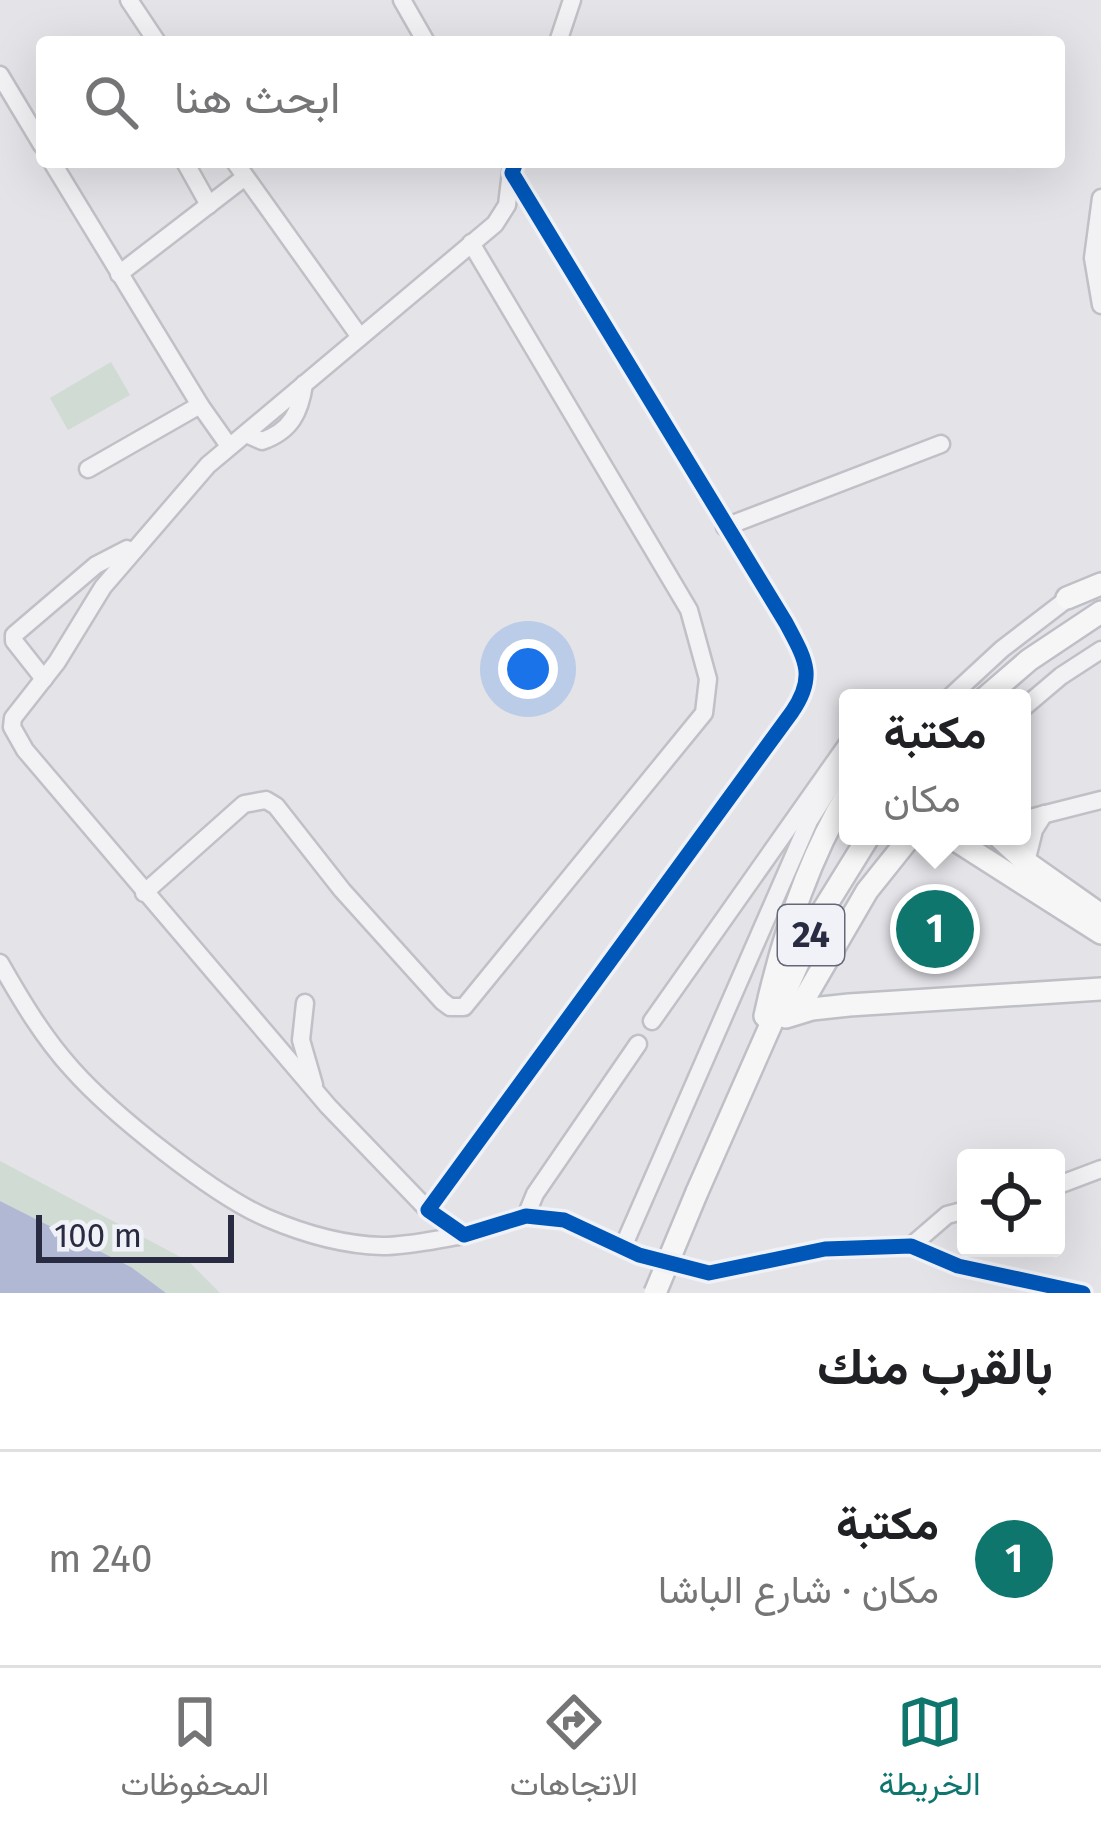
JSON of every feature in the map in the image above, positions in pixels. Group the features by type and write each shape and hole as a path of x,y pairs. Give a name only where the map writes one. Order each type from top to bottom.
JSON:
{"main road":[{"path":"1067,598 1101,580"},
{"path":"997,689 1101,609"},
{"path":"752,1072 776,964 839,811"},
{"name":"24","path":"655,1293 818,920 863,845"},
{"path":"766,1041 806,996 885,866 903,845"},
{"path":"964,845 1101,933"},
{"path":"1008,845 1101,915"},
{"path":"786,1017 850,1005 1101,989"}],"street":[{"path":"129,0 153,36"},
{"path":"402,0 423,36"},
{"path":"560,36 572,0"},
{"path":"1,78 36,135"},
{"path":"56,168 229,446"},
{"path":"188,168 209,205"},
{"path":"464,1235 428,1210 316,1091 144,893 16,734 13,718 138,542 229,446 502,216 510,168"},
{"path":"428,1210 806,693 801,652 511,168"},
{"path":"119,274 209,205 240,170 360,337"},
{"path":"1101,198 1093,258 1101,305"},
{"path":"144,893 244,804 266,800 442,1001 450,1007 464,1007 704,713 708,679 689,610 471,243"},
{"path":"88,469 200,405"},
{"path":"724,527 941,444"},
{"path":"44,679 14,635 96,566 138,542"},
{"path":"959,689 1067,598"},
{"path":"1031,701 1101,650"},
{"path":"652,1022 839,768"},
{"path":"623,1247 808,821 839,770"},
{"path":"1031,818 1101,800"},
{"path":"1031,842 1044,814"},
{"path":"1026,862 1030,845"},
{"path":"0,963 60,1054 100,1096 194,1172 264,1217 349,1243 380,1246 464,1235 526,1216 564,1220 639,1255 709,1273 825,1249 911,1246 958,1266 1083,1293"},
{"path":"305,1003 301,1040 316,1091"},
{"path":"526,1216 542,1184 638,1044"},
{"path":"1065,1183 1101,1169"},
{"path":"911,1246 947,1215 957,1212"}],"shaded area":[{"path":"111,362 130,395 68,430 50,398"},
{"path":"0,1161 188,1261 220,1293 166,1293 131,1267 0,1201"}],"water":[{"path":"0,1201 131,1267 166,1293 0,1293"}],"cycle path":[{"path":"514,168 512,173 786,623 803,657 806,678 792,712 428,1210 464,1235 526,1216 564,1220 639,1255 709,1273 825,1249 911,1246 958,1266 1083,1293"}],"place":[{"name":"مكتبة","path":"935,929"}]}
